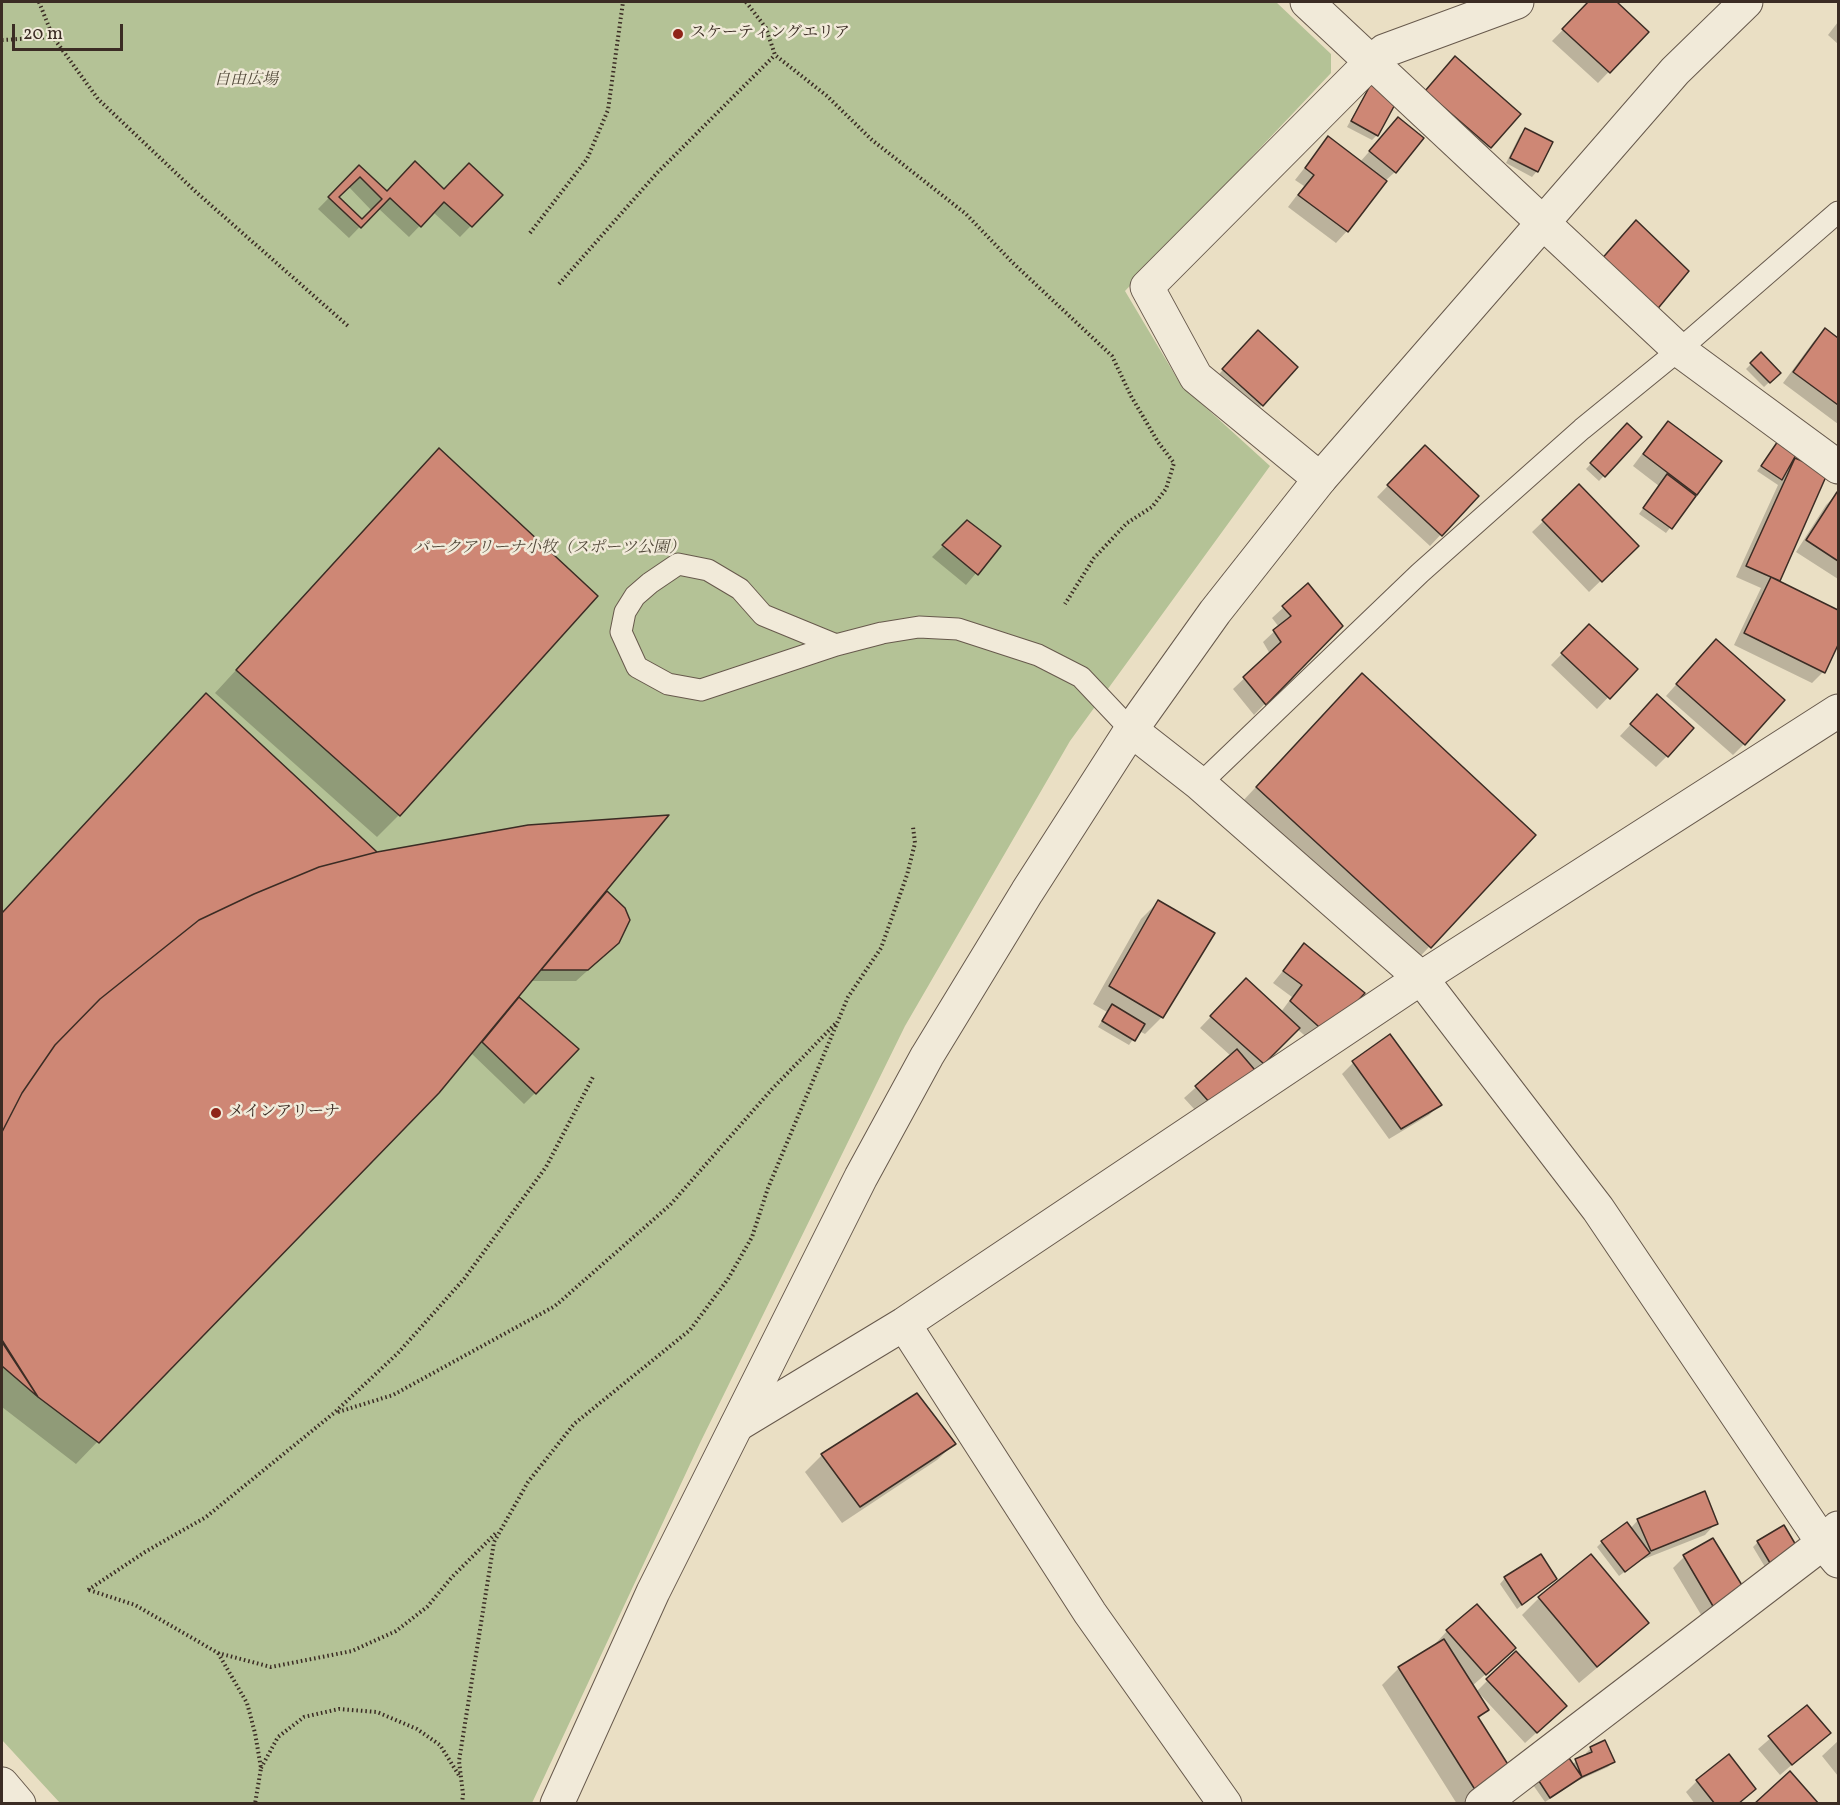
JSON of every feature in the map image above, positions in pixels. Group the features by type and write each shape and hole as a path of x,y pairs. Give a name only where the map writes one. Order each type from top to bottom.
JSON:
{"street":[{"path":"1307,2 1679,350 1839,467"},
{"path":"1320,479 1196,377 1148,287 1384,51 1516,2"},
{"path":"557,1803 653,1592 861,1177 927,1056 1027,892 1131,730 1215,612 1320,479 1675,71 1746,2"},
{"path":"737,1425 904,1324 1421,978 1839,711"},
{"path":"1131,730 1200,784 1421,978 1598,1209 1834,1544 1484,1803"},
{"path":"904,1324 1090,1613 1225,1803"},
{"path":"2,1784 19,1803"}],"lane":[{"path":"1200,784 1420,573 1582,429 1679,350 1839,212"},
{"path":"836,645 763,615 740,589 708,570 678,564 635,596 625,612 621,632 637,668 668,684 701,690 836,645 882,633 919,627 958,630 1038,655 1081,677 1131,730"}],"path":[{"path":"39,2 53,37 98,99 196,192 348,326"},
{"path":"530,233 587,159 608,110 623,2"},
{"path":"746,2 766,28 775,55 827,96 872,140 966,214 1013,263 1112,356 1158,442 1174,463 1166,489 1152,507 1127,523 1094,558 1065,604"},
{"path":"2,40 53,37"},
{"path":"559,284 657,173 775,55"},
{"path":"462,1803 459,1761 494,1542 528,1482 574,1424 690,1330 728,1279 752,1237 768,1188 848,997 881,948 907,875 915,843 914,826"},
{"path":"334,1413 393,1395 555,1306 670,1205 773,1088 839,1019"},
{"path":"502,1527 452,1577 427,1606 396,1630 352,1651 271,1667 218,1653 135,1605 88,1590 145,1552 206,1517 334,1413 398,1353 464,1278 546,1167 594,1075"},
{"path":"218,1653 247,1703 261,1768"},
{"path":"255,1803 261,1768 278,1737 304,1717 339,1709 377,1712 417,1729 440,1746 460,1778"}],"green space":[{"name":"パークアリーナ小牧（スポーツ公園）","path":"2,2 1276,2 1331,54 1331,73 1125,291 1181,385 1270,466 1070,741 905,1026 700,1443 532,1803 60,1803 2,1740"}],"building":[{"path":"1588,2 1617,2 1649,32 1610,73 1562,29"},
{"path":"1455,56 1521,114 1491,148 1425,91"},
{"path":"1372,82 1399,97 1378,136 1351,121"},
{"path":"1398,117 1424,138 1396,173 1369,151"},
{"path":"1525,128 1553,142 1538,172 1510,158"},
{"path":"1328,136 1387,181 1348,232 1298,195 1314,175 1305,168"},
{"path":"415,161 444,189 469,163 503,195 472,227 444,202 421,227 390,198 361,228 328,197 359,165 387,191","holes":["360,177 382,199 362,219 339,197"]},
{"path":"1636,220 1689,271 1655,312 1599,262"},
{"path":"1825,328 1838,338 1838,405 1793,372"},
{"path":"1258,330 1298,367 1263,406 1222,369"},
{"path":"1761,352 1781,373 1770,383 1750,363"},
{"path":"1668,421 1722,461 1697,495 1643,454"},
{"path":"1627,423 1642,437 1605,477 1590,463"},
{"path":"1778,441 1797,453 1782,480 1761,466"},
{"path":"1425,445 1479,496 1442,536 1387,485"},
{"path":"439,448 598,596 400,816 236,670"},
{"path":"1795,458 1828,472 1780,581 1746,566"},
{"path":"1667,474 1696,496 1672,529 1643,508"},
{"path":"1579,484 1639,546 1602,582 1542,520"},
{"path":"1838,493 1838,561 1806,540"},
{"path":"967,520 1001,546 978,575 942,545"},
{"path":"1771,577 1838,610 1838,645 1825,673 1744,633"},
{"path":"1308,583 1343,626 1266,705 1243,677 1281,642 1273,630 1291,616 1282,606"},
{"path":"1589,624 1638,669 1610,699 1561,653"},
{"path":"1716,639 1785,700 1745,745 1676,684"},
{"path":"1362,673 1536,835 1431,948 1256,787"},
{"path":"206,693 377,852 319,867 199,920 100,999 55,1045 22,1093 2,1132 2,913"},
{"path":"1657,694 1694,728 1668,757 1630,724"},
{"name":"メインアリーナ","path":"669,815 439,1093 99,1443 38,1397 2,1340 2,1132 22,1093 55,1045 100,999 199,920 319,867 377,852 528,825"},
{"path":"607,891 625,908 630,920 619,943 588,970 541,970"},
{"path":"1158,900 1215,933 1163,1018 1109,986"},
{"path":"1304,943 1365,993 1327,1034 1290,1001 1302,985 1283,971"},
{"path":"1246,978 1300,1028 1264,1064 1210,1016"},
{"path":"519,997 579,1049 536,1094 482,1042"},
{"path":"1112,1004 1145,1024 1135,1041 1102,1021"},
{"path":"1390,1034 1442,1105 1401,1129 1352,1061"},
{"path":"1237,1049 1260,1076 1218,1112 1195,1086"},
{"path":"2,1342 38,1397 2,1366"},
{"path":"917,1393 956,1444 860,1507 821,1454"},
{"path":"1705,1491 1718,1524 1651,1551 1637,1519"},
{"path":"1627,1522 1650,1553 1625,1572 1601,1541"},
{"path":"1784,1525 1803,1557 1776,1573 1757,1541"},
{"path":"1713,1538 1748,1595 1717,1613 1683,1555"},
{"path":"1541,1554 1557,1579 1522,1605 1504,1577"},
{"path":"1591,1554 1649,1623 1597,1667 1538,1597"},
{"path":"1477,1604 1516,1648 1486,1675 1446,1630"},
{"path":"1444,1639 1489,1710 1478,1717 1514,1774 1479,1796 1398,1667"},
{"path":"1516,1651 1567,1706 1537,1733 1486,1679"},
{"path":"1807,1705 1831,1733 1792,1765 1768,1736"},
{"path":"1605,1740 1615,1762 1582,1777 1575,1759 1592,1752 1590,1747"},
{"path":"1729,1754 1756,1789 1738,1804 1715,1804 1696,1780"},
{"path":"1567,1755 1582,1777 1550,1798 1535,1775"},
{"path":"1790,1771 1819,1804 1754,1804"}],"place":[{"name":"スケーティングエリア","path":"678,34"},
{"name":"メインアリーナ","path":"216,1113"}],"park label":[{"name":"自由広場","path":"246,81"}]}
